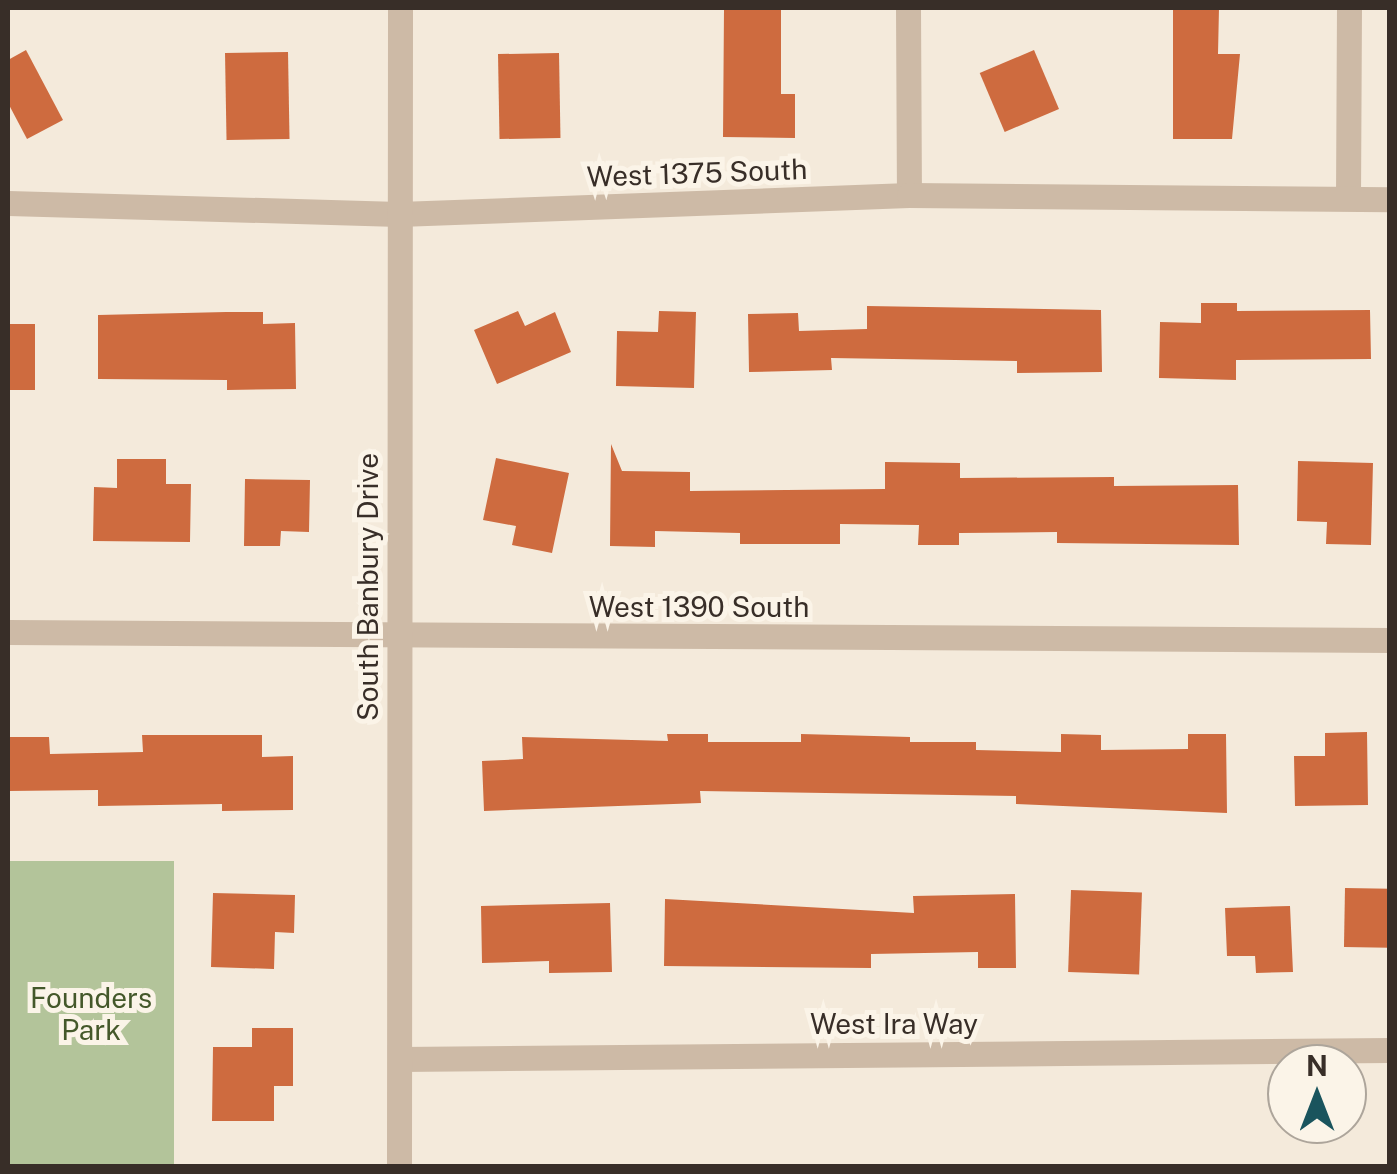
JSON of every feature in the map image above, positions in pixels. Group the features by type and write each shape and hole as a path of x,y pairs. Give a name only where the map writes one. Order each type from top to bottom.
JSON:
{"street":[{"name":"South Banbury Drive","path":"399,1166 400,8"},
{"path":"908,8 908,195"},
{"path":"1348,198 1349,8"},
{"name":"West 1375 South","path":"8,203 399,214 908,195 1390,199"},
{"name":"West 1390 South","path":"8,632 1390,640"},
{"name":"West Ira Way","path":"400,1059 1390,1050"}],"green space":[{"name":"Founders Park","path":"8,861 174,861 174,1166 8,1166"}],"building":[{"path":"724,8 781,8 781,94 795,94 795,138 723,137"},
{"path":"1173,8 1219,8 1218,54 1240,54 1232,139 1173,139"},
{"path":"26,50 63,120 27,139 8,103 8,60"},
{"path":"1034,50 1059,109 1005,132 980,73"},
{"path":"288,52 290,139 227,140 225,53"},
{"path":"559,53 560,138 499,139 498,54"},
{"path":"1201,303 1237,303 1237,311 1370,310 1371,359 1236,360 1236,380 1159,378 1160,322 1201,323"},
{"path":"867,306 1101,310 1102,372 1017,373 1017,361 831,358 832,370 749,372 748,314 798,313 799,331 867,329"},
{"path":"518,311 525,326 555,312 571,352 497,384 474,330"},
{"path":"659,311 696,312 694,388 616,386 617,331 658,332"},
{"path":"263,312 263,324 295,323 296,389 227,390 227,380 98,379 98,315"},
{"path":"8,324 35,324 35,390 8,390"},
{"path":"611,444 622,471 690,472 690,491 885,489 885,462 960,463 960,478 1114,477 1114,486 1238,485 1239,545 1057,543 1057,532 959,533 959,545 918,545 919,525 840,524 840,544 740,544 740,533 655,531 655,547 610,546"},
{"path":"496,458 569,473 552,553 512,545 516,526 483,520"},
{"path":"117,459 166,459 166,484 191,484 190,542 93,541 94,487 117,488"},
{"path":"1298,461 1373,463 1371,545 1326,544 1327,522 1297,521"},
{"path":"245,479 310,480 309,532 281,531 280,546 244,546"},
{"path":"1367,732 1368,805 1295,806 1294,756 1325,756 1325,733"},
{"path":"667,734 708,734 708,742 801,742 801,734 910,737 910,742 976,742 976,750 1061,752 1061,734 1101,735 1101,750 1188,749 1188,734 1226,734 1227,813 1016,804 1016,796 700,791 701,803 484,811 482,761 523,759 522,737 668,741"},
{"path":"142,735 262,735 262,757 293,756 293,810 222,811 222,804 98,806 98,790 8,791 8,737 49,737 50,754 143,752"},
{"path":"1345,888 1390,889 1389,948 1344,947"},
{"path":"1071,890 1142,892 1139,974 1068,972"},
{"path":"213,893 295,895 294,933 275,932 274,969 211,967"},
{"path":"1015,894 1016,968 978,968 978,952 871,954 871,968 664,966 665,899 914,913 913,896"},
{"path":"610,903 612,972 549,973 549,961 482,963 481,906"},
{"path":"1290,906 1293,972 1256,973 1255,956 1227,956 1225,908"},
{"path":"252,1028 293,1028 293,1086 274,1086 274,1121 212,1121 213,1047 252,1047"}]}
